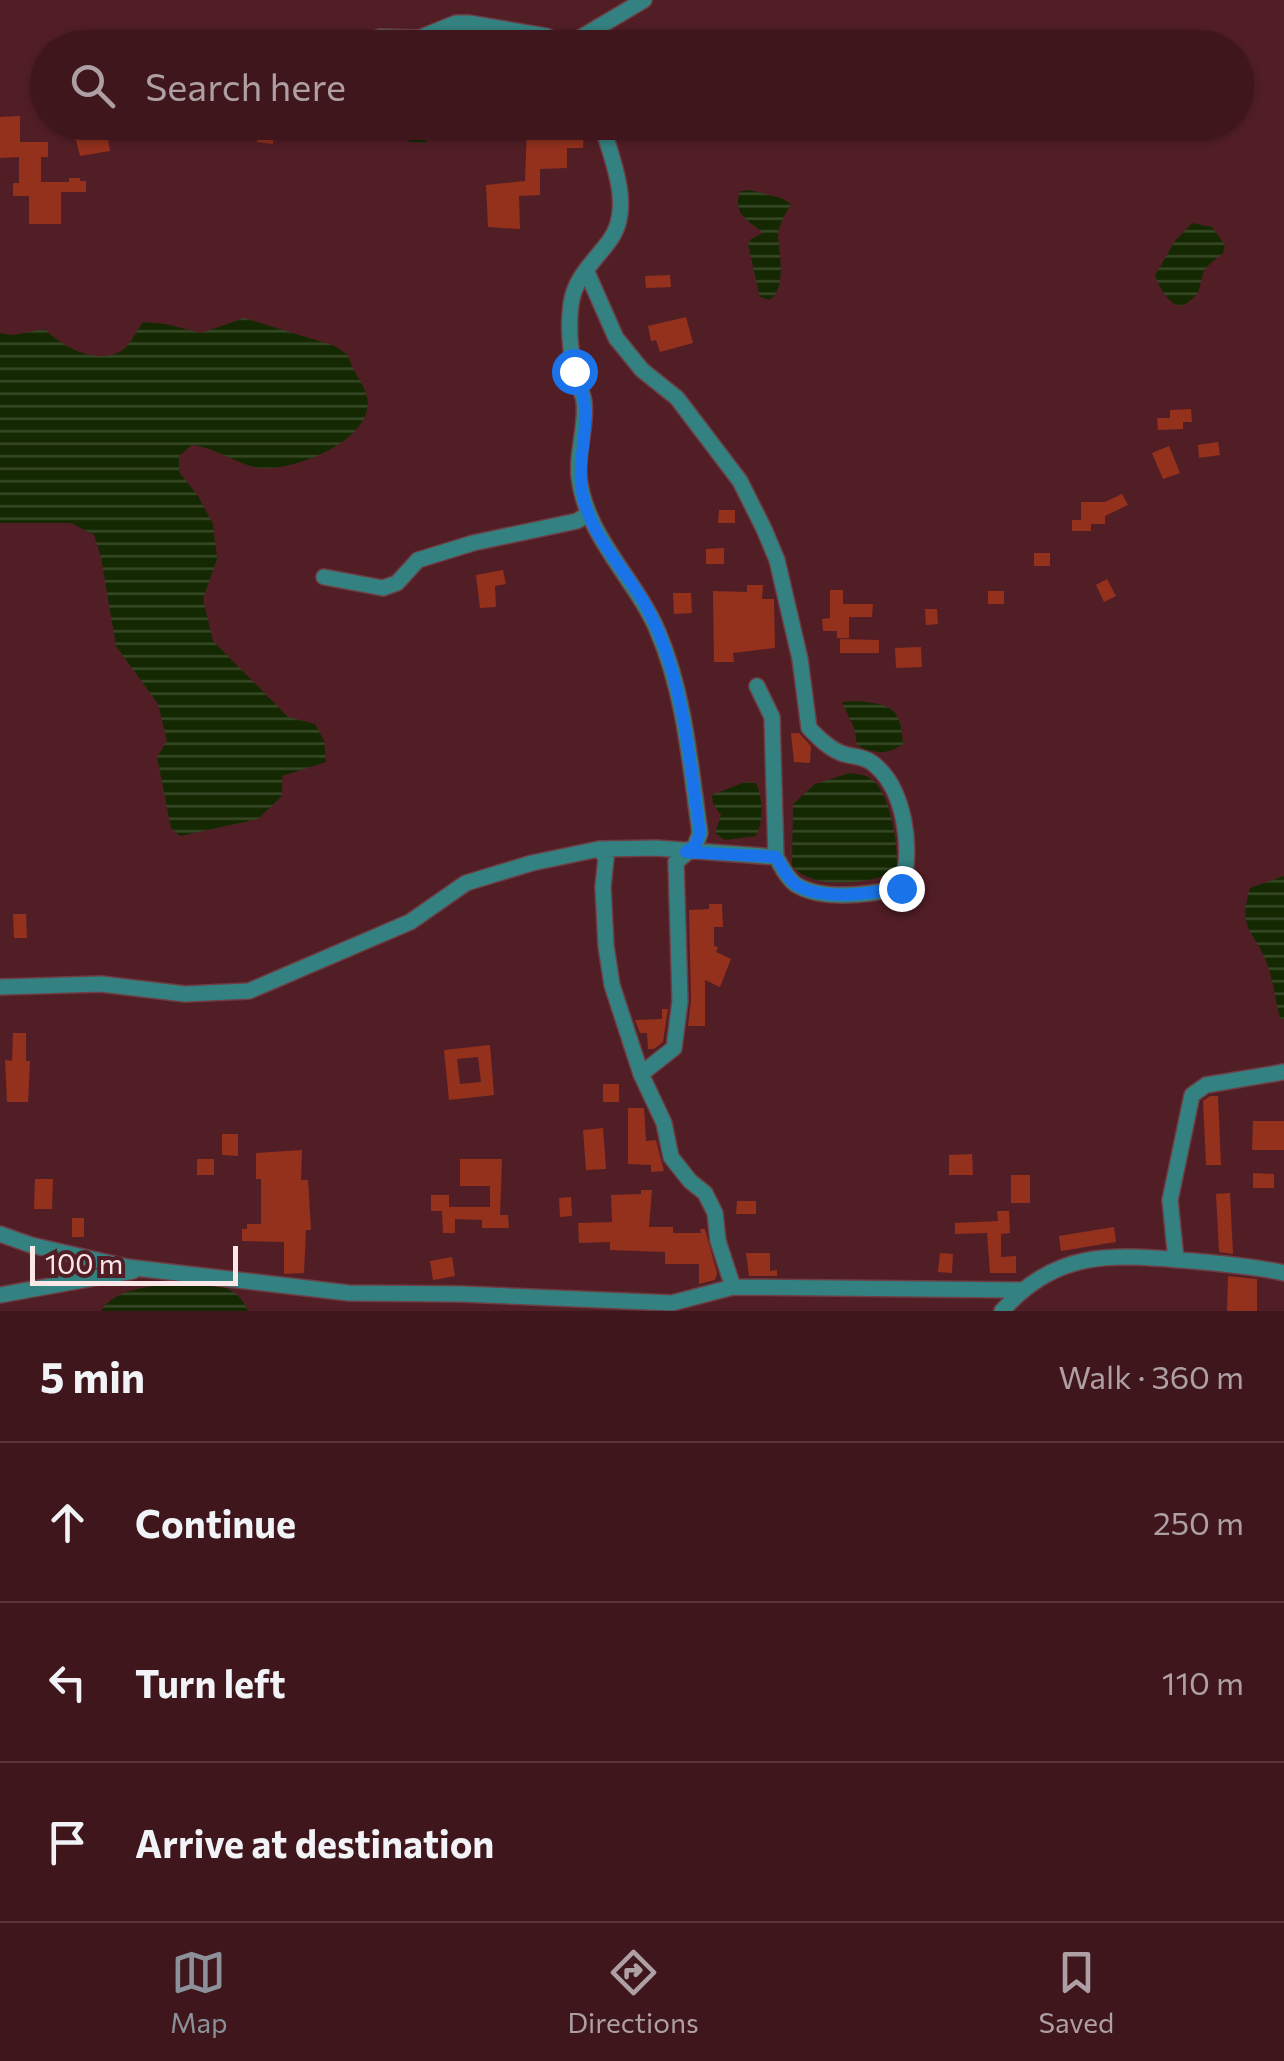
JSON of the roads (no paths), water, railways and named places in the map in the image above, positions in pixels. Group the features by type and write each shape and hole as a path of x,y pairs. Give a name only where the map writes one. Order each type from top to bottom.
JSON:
{"street":[{"path":"596,30 644,0"},
{"path":"443,30 456,23 504,30"},
{"path":"606,140 620,191 621,216 612,238 576,285 569,335 574,371 584,400 578,474 588,514 647,608 671,665 684,717 700,833 695,846 676,862 680,1001 674,1048 641,1074"},
{"path":"586,270 616,338 642,370 677,398 740,482 764,528 777,560 800,659 809,728 839,752 868,760 889,778 906,848 901,888 828,894 792,882 776,857 772,717 757,686"},
{"path":"324,577 382,588 397,583 418,560 473,543 577,521 588,514"},
{"path":"0,987 102,984 185,994 249,991 410,922 466,883 532,862 600,849 656,848 776,857"},
{"path":"600,849 606,858 603,887 612,985 641,1074 664,1123 671,1157 690,1182 705,1193 715,1214 718,1242 733,1287"},
{"path":"1176,1260 1170,1200 1192,1094 1206,1085 1284,1072"},
{"path":"0,1234 31,1245 146,1269 348,1293 672,1302 733,1287 1020,1290"},
{"path":"1002,1311 1020,1290 1066,1265 1111,1254 1259,1267 1284,1273"},
{"path":"0,1295 146,1269"}]}
